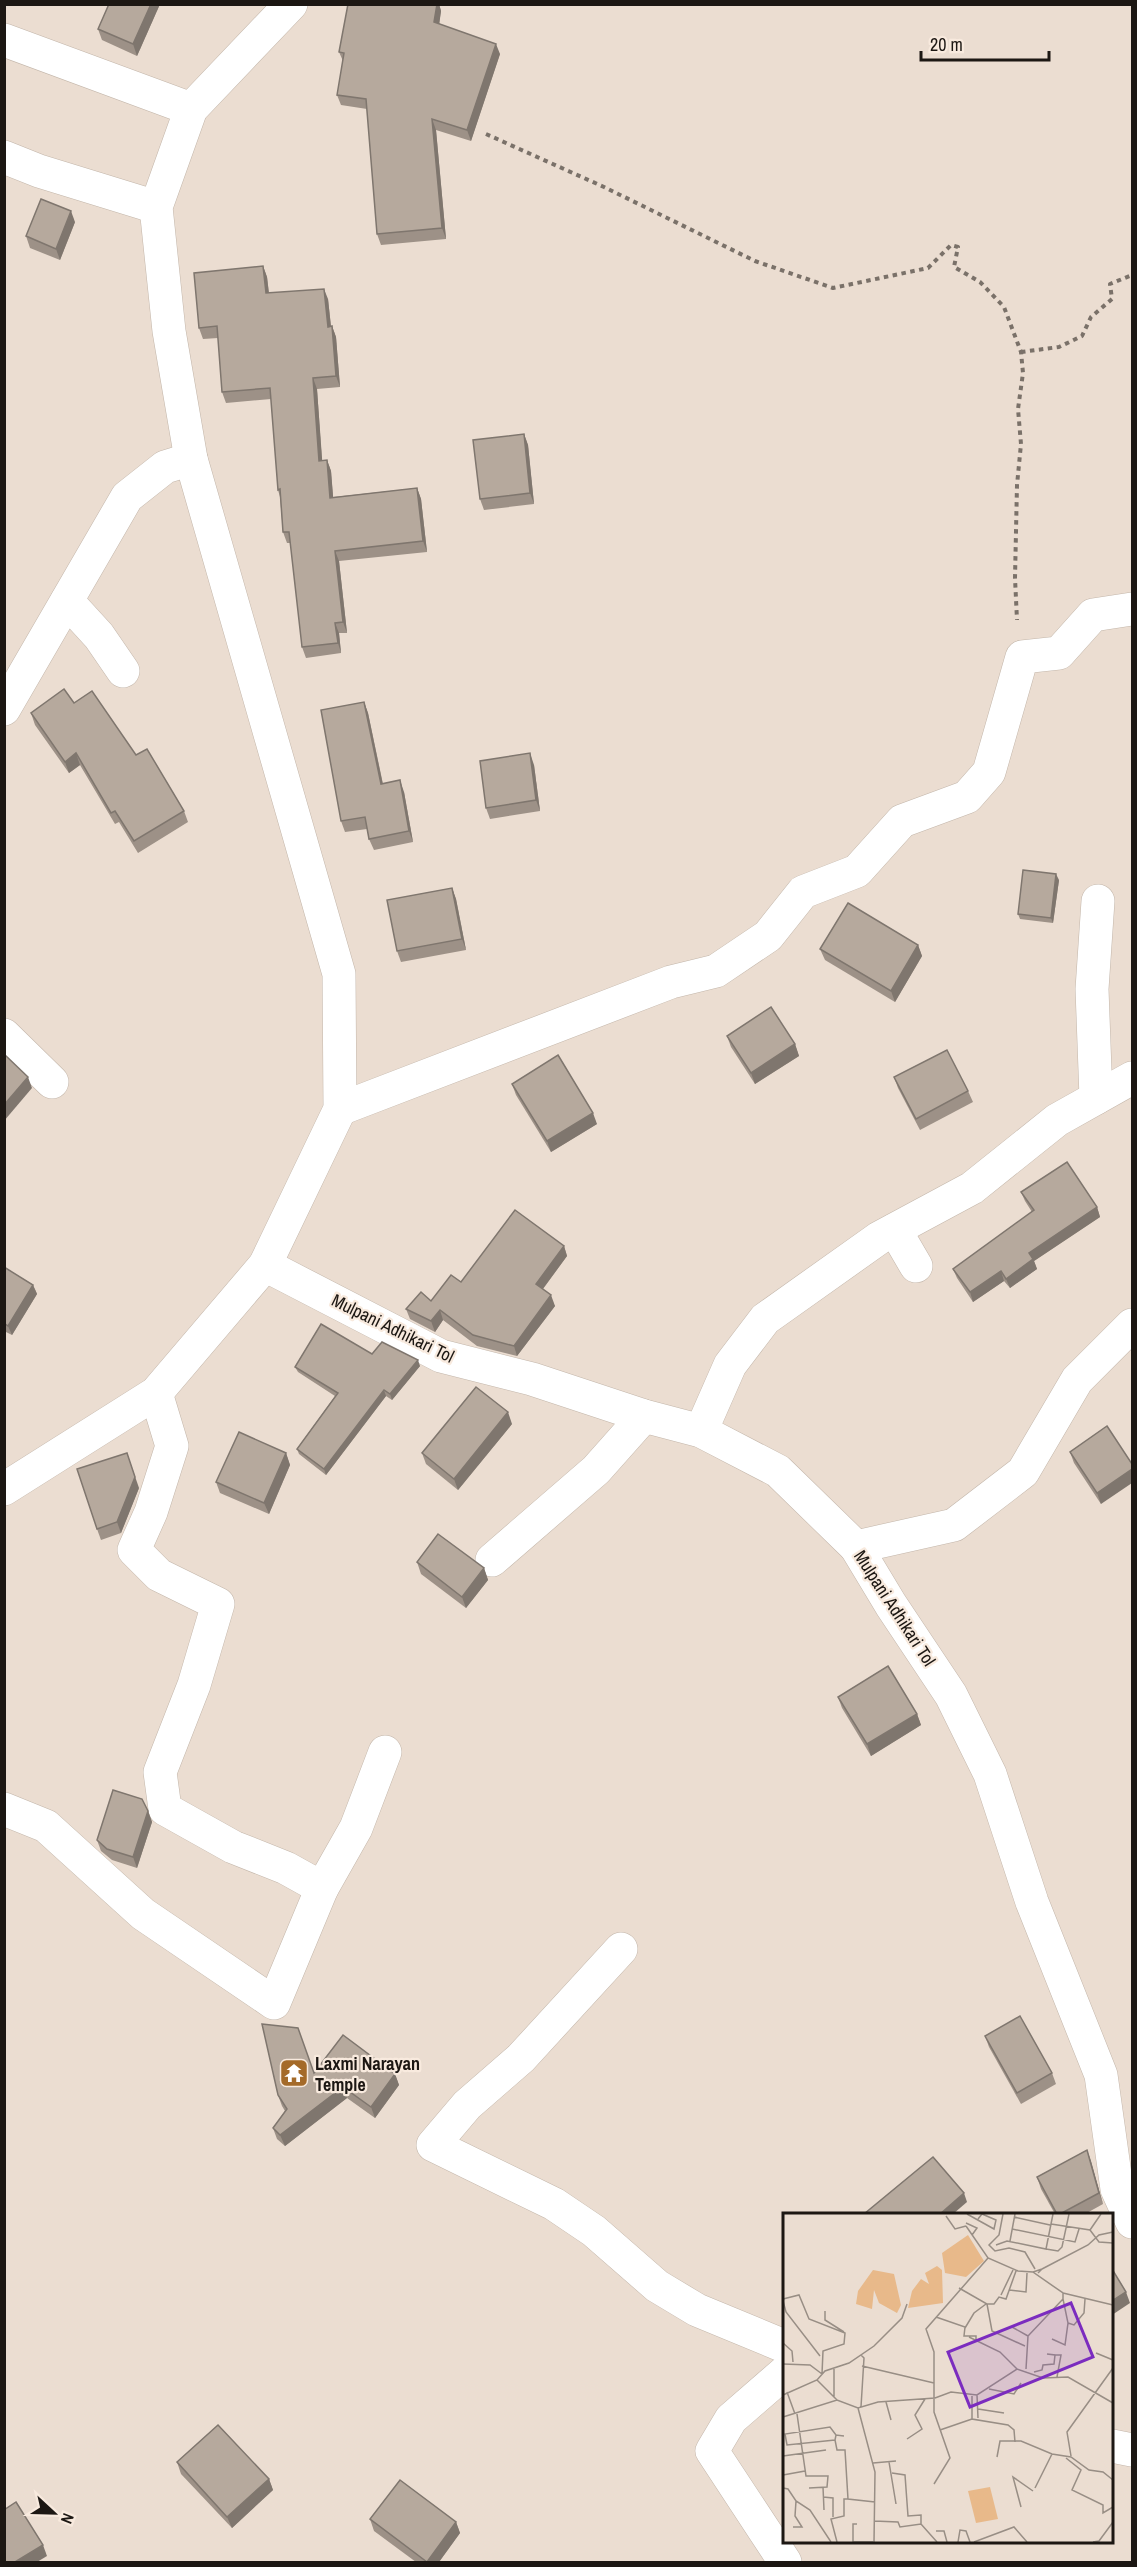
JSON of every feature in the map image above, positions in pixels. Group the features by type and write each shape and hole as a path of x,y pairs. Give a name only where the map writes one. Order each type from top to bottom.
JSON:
{"street":[{"path":"4,1489 156,1393 265,1265 340,1109 339,974 191,459 169,331 156,207 191,109 291,4"},
{"path":"4,40 191,109"},
{"path":"4,157 39,171 156,207"},
{"path":"4,709 127,497 165,467 191,459"},
{"path":"67,601 99,636 123,670"},
{"path":"340,1109 671,982 716,971 768,936 803,892 857,871 902,821 967,797 989,772 1022,657 1059,653 1093,615 1132,609"},
{"path":"1096,1098 1092,989 1098,901"},
{"path":"4,1035 52,1082"},
{"path":"701,1431 730,1365 765,1319 879,1238 972,1188 1057,1120 1132,1078"},
{"path":"895,1230 916,1266"},
{"name":"Mulpani Adhikari Tol","path":"265,1265 441,1356 532,1380 644,1416 701,1431 778,1471 856,1547 891,1605 951,1695 990,1774 1032,1902 1101,2075 1117,2189 1132,2222"},
{"path":"856,1547 954,1525 1023,1472 1077,1380 1132,1325"},
{"path":"156,1393 172,1446 151,1512 134,1550 159,1575 219,1604 194,1685 160,1772 165,1809 233,1847 286,1868 322,1888"},
{"path":"492,1560 596,1470 644,1416"},
{"path":"4,1809 46,1826 143,1914 274,2003 322,1888 356,1828 385,1752"},
{"path":"621,1949 520,2058 466,2105 433,2145 554,2204 594,2231 657,2286 697,2310 783,2346"},
{"path":"783,2374 731,2420 712,2451 785,2562"},
{"path":"1113,2446 1132,2450"}],"path":[{"path":"486,134 604,187 755,261 833,288 928,268 951,245 958,247 954,267 980,282 1004,307 1021,352 1023,373 1018,409 1022,444 1017,485 1015,578 1022,657"},
{"path":"1021,352 1059,347 1082,336 1091,317 1112,299 1110,284 1132,275"}],"building":[{"path":"109,4 151,4 133,44 98,29"},
{"path":"348,4 437,4 434,22 496,44 467,130 432,119 442,228 377,234 366,99 337,95 344,53 339,52"},
{"path":"41,199 71,211 56,249 26,236"},
{"path":"263,266 266,293 324,289 328,327 332,326 336,376 313,378 319,461 327,460 330,498 417,488 423,541 335,551 343,622 335,623 338,643 302,647 289,532 283,532 270,388 222,392 217,326 199,328 194,273"},
{"path":"524,434 530,493 480,499 473,440"},
{"path":"64,689 74,703 92,691 136,755 147,749 184,811 134,841 115,811 111,813 76,753 65,762 31,713"},
{"path":"364,702 381,784 400,780 409,831 369,839 365,817 341,821 321,710"},
{"path":"530,753 536,800 486,808 480,761"},
{"path":"1023,870 1056,874 1051,918 1018,914"},
{"path":"452,888 462,939 397,951 387,900"},
{"path":"848,903 918,945 891,991 820,949"},
{"path":"771,1007 795,1044 751,1073 727,1036"},
{"path":"947,1050 968,1091 916,1119 894,1077"},
{"path":"4,1054 28,1077 4,1105"},
{"path":"558,1055 593,1113 547,1141 512,1084"},
{"path":"1067,1162 1097,1207 1029,1253 1033,1259 1006,1279 1001,1271 970,1292 953,1269 1034,1210 1021,1192"},
{"path":"515,1210 564,1246 536,1284 551,1295 514,1346 473,1335 440,1310 431,1321 406,1309 421,1292 431,1301 451,1275 461,1282"},
{"path":"4,1267 33,1285 8,1326 4,1323"},
{"path":"321,1324 372,1354 382,1342 418,1360 390,1394 384,1390 324,1469 297,1449 338,1393 295,1367"},
{"path":"476,1387 508,1412 454,1479 422,1453"},
{"path":"1107,1426 1132,1464 1132,1469 1097,1493 1070,1452"},
{"path":"239,1432 286,1453 264,1503 216,1482"},
{"path":"127,1453 135,1477 117,1522 97,1529 77,1469"},
{"path":"438,1534 484,1568 462,1597 417,1562"},
{"path":"888,1666 917,1714 867,1744 838,1697"},
{"path":"113,1790 142,1799 148,1811 133,1857 107,1849 97,1840"},
{"path":"1020,2016 1052,2073 1017,2093 985,2036"},
{"path":"262,2024 298,2028 314,2073 343,2035 395,2074 371,2107 343,2087 280,2135 273,2128 287,2109 278,2095"},
{"path":"1087,2150 1099,2193 1062,2213 1056,2213 1037,2177"},
{"path":"933,2157 964,2193 941,2213 865,2213"},
{"path":"1113,2271 1126,2292 1113,2300"},
{"path":"218,2425 269,2479 227,2517 177,2462"},
{"path":"400,2480 456,2522 427,2562 370,2519"},
{"path":"16,2502 43,2545 15,2562 4,2562 4,2510"}],"place":[{"name":"Laxmi Narayan Temple","path":"294,2073"}]}
